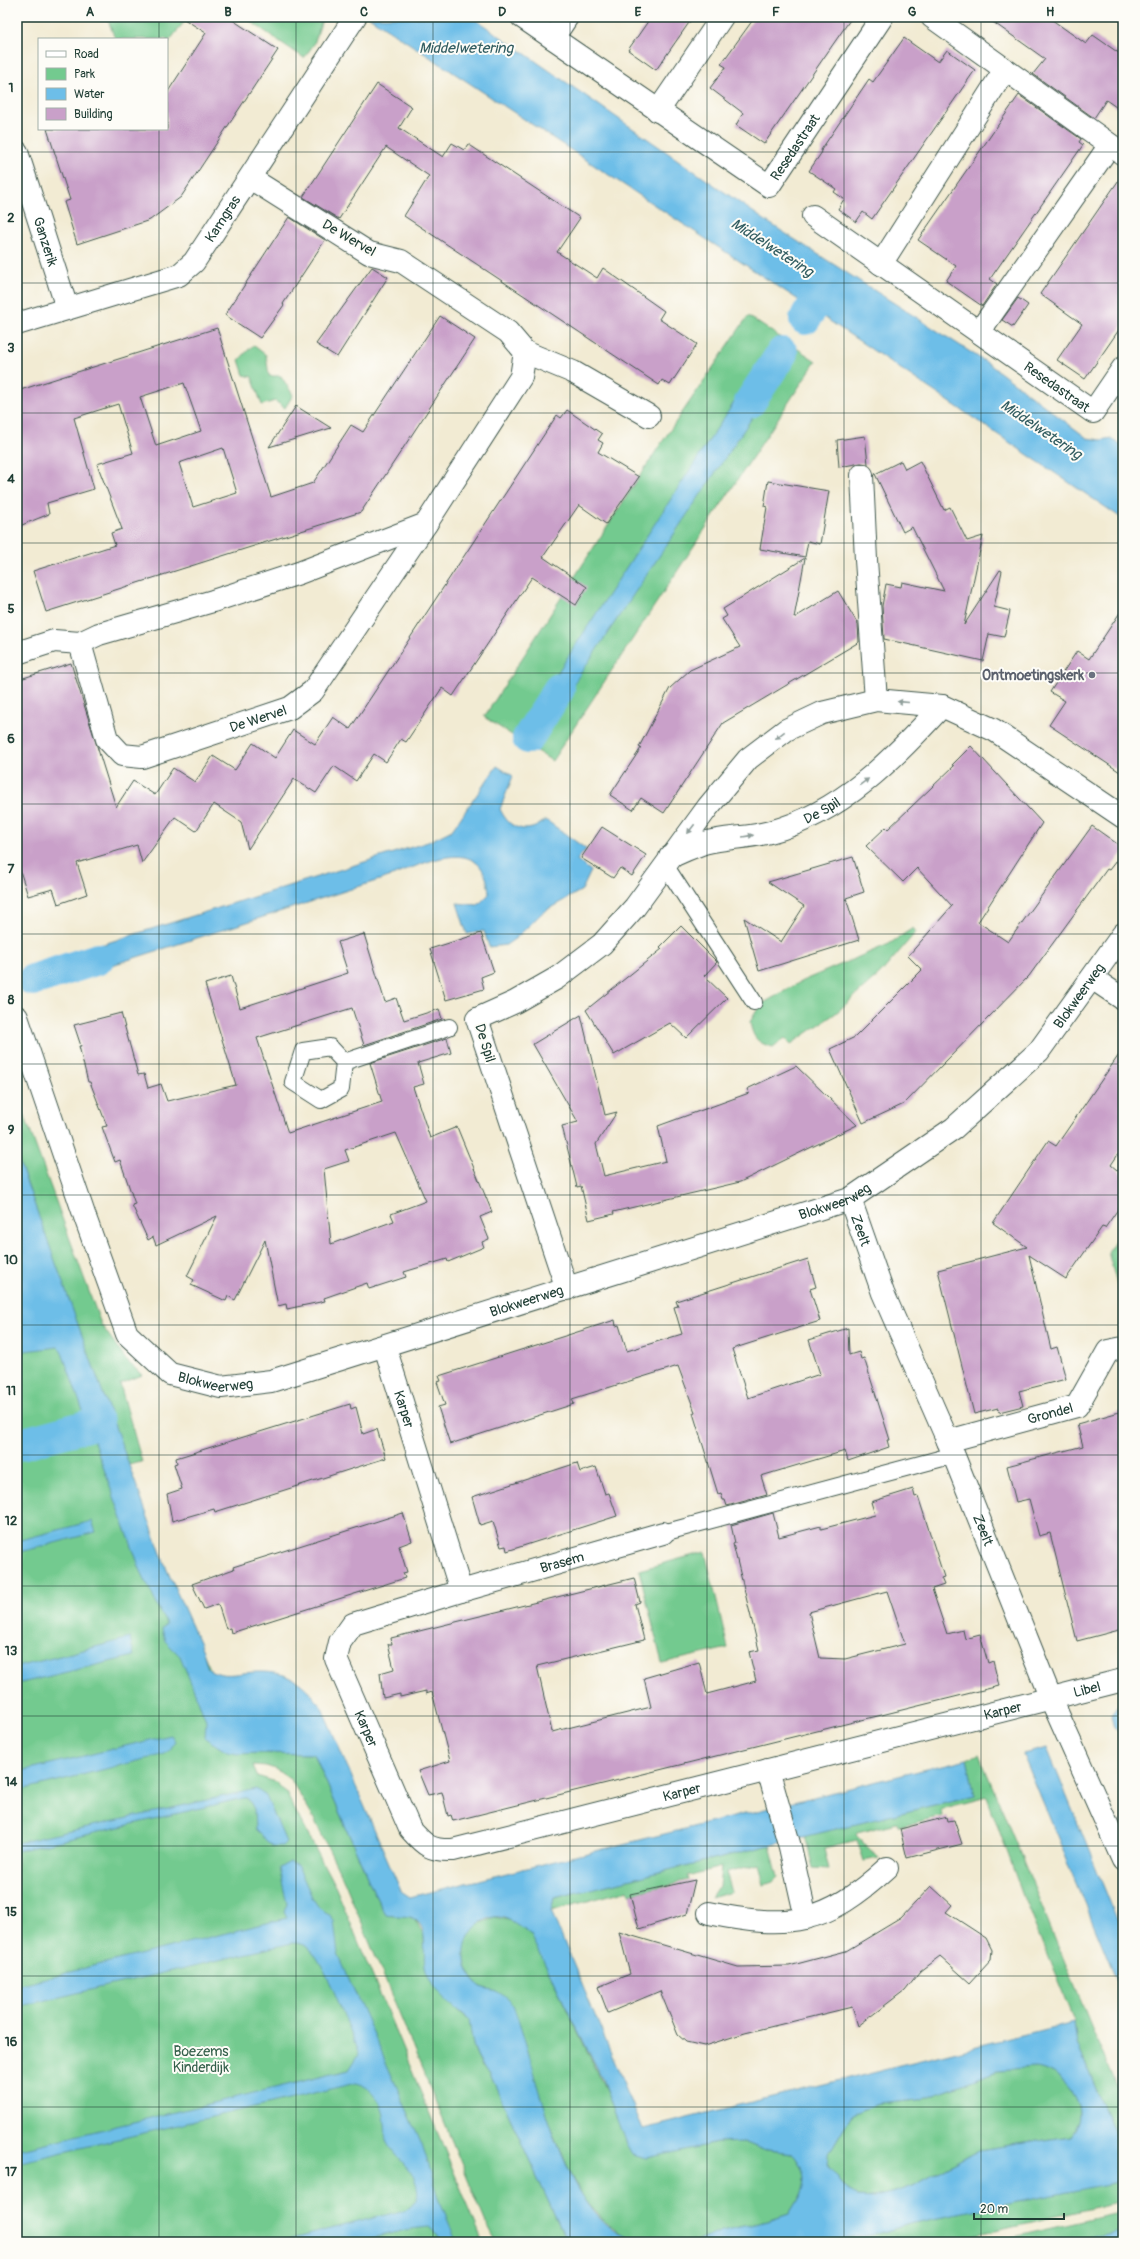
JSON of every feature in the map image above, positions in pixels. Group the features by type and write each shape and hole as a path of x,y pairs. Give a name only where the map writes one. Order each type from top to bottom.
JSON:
{"street":[{"name":"Kamgras","path":"17,324 179,275 194,262 355,17"},
{"name":"Resedastraat","path":"522,17 769,186 882,17"},
{"path":"553,38 567,17"},
{"path":"658,111 722,17"},
{"path":"932,17 1004,71 1117,149 979,332"},
{"path":"881,264 1004,71"},
{"name":"Ganzerik","path":"17,152 67,308"},
{"name":"De Wervel","path":"250,178 369,253 401,261 508,332 525,352 572,372 649,416"},
{"name":"Resedastraat","path":"813,216 1093,412 1123,368"},
{"name":"De Wervel","path":"80,643 107,739 122,754 142,757 290,708 313,691 426,524 521,377 525,352"},
{"path":"862,476 866,560 876,700"},
{"path":"17,653 54,641 80,643 99,634 299,574 426,524"},
{"name":"De Spil","path":"566,1289 477,1019 515,1002 557,978 602,944 635,907 708,807 748,759 786,730 822,713 876,700 942,706 994,730 1123,817"},
{"name":"De Spil","path":"668,861 705,843 770,833 801,821 830,806 868,780 898,753 942,706"},
{"name":"Blokweerweg","path":"17,1017 23,1057 127,1334 170,1374 221,1387 271,1382 850,1198 954,1128 1038,1051 1123,934"},
{"path":"1092,978 1123,999"},
{"name":"Zeelt","path":"850,1198 883,1293 951,1448 1051,1699 1123,1860"},
{"name":"Karper","path":"385,1347 461,1591 353,1624 340,1642 336,1659 410,1829 422,1843 437,1851 453,1850 1051,1699"},
{"name":"Grondel","path":"951,1448 1076,1406 1108,1351 1123,1348"},
{"name":"Brasem","path":"461,1591 664,1533"},
{"name":"Libel","path":"1051,1699 1123,1680"},
{"path":"768,1770 790,1848 806,1918"},
{"path":"710,1913 742,1920 772,1922 806,1918 838,1906 866,1887 886,1868"}],"lane":[{"path":"668,861 754,1002"},
{"path":"344,1062 449,1027"},
{"path":"664,1533 951,1448"}],"green space":[{"path":"107,17 188,17 168,43 168,38 115,38"},
{"path":"244,17 323,17 314,44 304,58"},
{"path":"748,316 816,361 552,761 484,717 658,448"},
{"path":"253,345 266,355 269,376 281,376 293,395 285,408 275,401 262,405 252,377 244,375 239,360"},
{"path":"913,928 916,932 880,974 836,1013 791,1044 785,1038 773,1047 759,1042 754,1036 750,1022 760,1005 802,981 889,944"},
{"path":"17,1095 101,1324 126,1360 142,1375 120,1384 142,1462 128,1465 17,1156"},
{"path":"1123,1227 1123,1306 1108,1252"},
{"name":"Boezems Kinderdijk","path":"17,1228 247,1753 314,1754 377,1899 386,1915 412,1917 417,1922 424,1937 426,1969 460,2013 469,2020 474,2050 481,2065 489,2072 567,2242 496,2242 485,2221 345,1883 314,1819 291,1780 275,1769 266,1766 253,1765 257,1776 276,1782 286,1793 336,1888 483,2242 17,2242"},
{"path":"705,1552 728,1648 662,1663 639,1570"},
{"path":"979,1754 1123,2103 1123,2148 1110,2122 1077,2044 1074,2021 1024,1899 987,1797 941,1809 942,1816 899,1827 897,1823 857,1833 856,1835 878,1858 864,1861 857,1840 824,1848 829,1869 813,1868 805,1836 975,1795 967,1759"},
{"path":"770,1845 778,1877 773,1882 764,1885 759,1864 726,1872 732,1892 711,1898 719,1886 721,1867 687,1876 688,1880 629,1894 628,1890 551,1911 554,1898"},
{"path":"494,1917 513,1921 531,1934 610,2099 647,2157 717,2143 744,2142 761,2149 792,2153 802,2169 804,2184 799,2198 789,2214 768,2221 722,2231 696,2242 642,2242 624,2237 604,2221 585,2200 568,2168 497,1991 480,1986 469,1973 465,1956 467,1938 477,1925"},
{"path":"1036,2068 1045,2070 1062,2080 1074,2096 1078,2106 1079,2115 1077,2125 1070,2136 979,2150 915,2185 874,2197 857,2196 843,2185 828,2166 829,2153 852,2114 878,2104 918,2100 998,2071"},
{"path":"1123,2181 1123,2201 943,2242 830,2242 877,2234 909,2224"},
{"path":"1123,2212 1123,2242 991,2242"}],"water":[{"name":"Middelwetering","path":"369,17 472,17 766,221 989,364 1087,438 1101,440 1111,438 1123,447 1123,519 797,299"},
{"path":"763,358 782,373 542,731 526,721"},
{"path":"497,766 513,776 500,809 505,818 512,825 521,829 538,826 546,820 586,849 577,860 591,871 582,890 543,912 516,938 506,945 489,947 484,931 467,934 457,903 478,905 489,894 485,875 477,863 466,858 452,856 437,859 392,876 65,980 61,979 58,975 55,961 56,959 428,842 452,830"},
{"path":"17,1156 167,1570 203,1651 208,1669 217,1673 225,1674 269,1672 280,1674 298,1682 314,1697 322,1708 401,1891 410,1897 967,1759 975,1795 554,1898 551,1911 643,2129 1074,2022 1077,2044 1110,2122 1123,2148 1123,2181 909,2224 877,2234 830,2242 696,2242 722,2231 768,2221 789,2214 799,2198 804,2184 802,2169 798,2162 792,2153 761,2149 744,2142 717,2143 647,2158 632,2154 626,2144 602,2079 531,1935 509,1920 493,1917 487,1919 476,1927 468,1938 465,1951 465,1962 468,1969 477,1984 484,1988 497,1991 507,1999 514,2008 554,2134 568,2168 584,2197 603,2221 625,2237 642,2242 567,2242 489,2072 476,2055 469,2020 438,1992 429,1978 425,1964 424,1935 419,1922 413,1918 386,1915 377,1899 314,1754 237,1754 227,1752 205,1738 206,1720 180,1656 165,1641 162,1629 166,1624 140,1569 61,1350 58,1347 17,1352","holes":["1036,2068 1045,2070 1062,2080 1074,2096 1078,2106 1079,2115 1077,2125 1070,2136 979,2150 915,2185 874,2197 856,2196 843,2185 828,2166 829,2153 852,2114 878,2104 918,2100 998,2071"]},
{"path":"65,1431 68,1436 17,1450 17,1443"},
{"path":"92,1521 96,1532 17,1553 17,1541"},
{"path":"130,1638 134,1656 17,1684 17,1667"},
{"path":"1123,1697 1123,1736 1114,1728 1111,1716"},
{"path":"171,1735 175,1741 170,1750 162,1755 17,1791 17,1772"},
{"path":"1047,1748 1123,1934 1123,1995 1023,1754"},
{"path":"256,1789 266,1796 286,1842 282,1846 272,1846 255,1830 254,1809 248,1798 244,1798 17,1851 17,1843"},
{"path":"290,1862 298,1866 312,1897 319,1908 329,1914 334,1921 338,1954 422,2144 442,2207 457,2242 441,2242 438,2235 429,2227 410,2229 355,2242 280,2242 405,2210 417,2200 418,2191 413,2175 386,2140 384,2117 377,2098 369,2088 356,2083 17,2163 17,2150 349,2070 359,2054 323,1968 309,1948 299,1944 292,1943 17,2007 17,1985 287,1918 284,1912 287,1904 279,1868"},
{"path":"1123,2230 1123,2242 1071,2242"}],"building":[{"path":"181,17 228,17 278,50 181,197 150,220 77,244 64,202 70,200 47,130 168,130 168,91 206,33"},
{"path":"651,17 693,17 656,70 628,50"},
{"path":"755,17 852,17 764,144 736,125 743,113 710,88 726,67 721,64"},
{"path":"986,17 1048,17 1086,44 1093,35 1123,56 1123,112 1106,100 1094,118 1033,74 1045,59"},
{"path":"904,38 938,62 947,50 975,70 872,219 863,212 856,222 838,209 844,199 834,192 836,189 809,171 822,152 821,150 869,79 873,82"},
{"path":"377,84 412,107 399,128 443,157 452,143 464,150 468,144 580,218 557,252 597,278 603,268 664,311 659,319 697,344 670,385 662,380 659,385 404,216 429,176 386,147 339,219 303,197"},
{"path":"1019,95 1081,139 1079,142 1083,145 990,279 997,284 982,306 946,281 956,266 918,240"},
{"path":"1123,174 1123,324 1085,379 1057,360 1082,324 1040,294"},
{"path":"289,217 325,240 283,304 284,305 260,338 225,315"},
{"path":"372,267 388,277 337,357 316,344"},
{"path":"1018,298 1028,305 1013,327 1002,320"},
{"path":"440,316 475,339 361,512 46,612 33,571 115,545 111,533 122,529 97,464 133,453 118,404 74,418 94,489 47,503 49,514 17,527 17,391 217,328 271,497 313,483 351,425 363,432","holes":["184,383 201,431 156,446 140,397","223,448 237,493 193,507 179,463"]},
{"path":"296,406 331,428 269,447"},
{"path":"567,410 602,434 598,440 603,443 598,452 639,477 606,524 579,505 543,557 587,587 576,605 532,577 453,696 442,688 406,742 401,739 386,762 374,754 356,781 334,766 316,793 294,779 248,849 241,822 214,804 196,831 175,817 142,863 137,845 77,863 87,894 58,904 53,889 28,896 17,861 17,680 71,663 116,807 133,781 155,795 173,768 195,782 213,756 235,770 253,743 275,758 293,730 315,744 333,717 350,729 557,415 561,418"},
{"path":"865,436 868,464 861,463 839,467 837,440"},
{"path":"901,461 905,469 920,461 944,510 950,507 967,541 983,536 964,625 1000,570 1002,571 994,607 1010,611 1004,637 989,634 983,661 884,639 882,606 886,584 901,587 902,582 944,591 912,527 903,532 875,474"},
{"path":"768,481 829,491 820,544 808,541 805,557 760,549 767,507 764,506"},
{"path":"805,558 794,618 838,591 858,624 859,642 723,723 664,813 641,798 633,810 610,795 641,748 639,747 670,688 690,670 740,647 722,619 727,616 723,609"},
{"name":"Ontmoetingskerk","path":"1123,608 1123,774 1049,725 1065,701 1050,692 1077,651 1089,659"},
{"path":"971,746 1042,823 978,922 1008,942 1092,826 1123,848 1123,852 1109,870 1107,869 1029,976 904,1104 863,1123 830,1049 855,1037 922,970 908,956 952,906 917,868 903,882 866,846 886,827 888,829 954,766 952,765"},
{"path":"602,827 646,855 632,876 620,868 613,878 581,858"},
{"path":"853,857 864,892 846,898 859,940 759,971 744,918 781,942 804,906 768,882"},
{"path":"681,926 717,962 704,976 727,998 686,1038 670,1023 614,1055 586,1010 662,949 660,947"},
{"path":"481,933 494,972 481,977 484,989 446,1000 430,949"},
{"path":"364,934 385,1002 396,998 404,1020 439,1009 442,1019 364,1045 352,1008 257,1038 288,1133 382,1102 370,1063 447,1038 451,1053 418,1063 424,1084 413,1087 430,1138 457,1127 492,1212 480,1217 489,1239 482,1242 484,1247 448,1262 447,1259 404,1272 406,1277 369,1289 367,1283 324,1298 325,1301 287,1309 286,1304 278,1306 265,1240 235,1300 228,1296 226,1301 191,1285 194,1280 187,1276 217,1216 156,1245 153,1237 148,1240 132,1205 135,1204 120,1160 115,1162 102,1127 107,1126 90,1082 88,1082 79,1046 81,1046 74,1025 121,1013 138,1075 144,1074 148,1088 161,1084 167,1101 236,1085 205,984 231,976 240,1008 348,973 338,942","holes":["396,1133 426,1201 391,1214 394,1221 331,1244 324,1169 349,1161 345,1150"]},
{"path":"581,1015 605,1115 617,1112 596,1144 604,1176 666,1161 658,1126 749,1093 747,1089 796,1066 857,1125 740,1182 613,1212 614,1214 589,1220 581,1186 577,1187 562,1126 578,1122 533,1044"},
{"path":"1123,1049 1123,1147 1111,1165 1123,1175 1123,1202 1105,1228 1102,1227 1066,1279 1029,1255 1051,1349 1057,1347 1066,1379 1019,1391 1023,1406 999,1412 998,1408 974,1414 938,1270 1027,1247 993,1223 1048,1141 1056,1146"},
{"path":"808,1259 816,1287 810,1289 820,1321 732,1349 748,1398 820,1374 809,1340 848,1328 849,1355 859,1352 861,1359 864,1358 890,1440 887,1440 889,1447 848,1461 845,1451 761,1476 767,1495 727,1506 721,1493 718,1494 693,1413 695,1412 678,1366 572,1399 574,1404 450,1444 438,1407 445,1405 437,1382 441,1381 439,1376 615,1320 616,1326 619,1325 627,1351 682,1334 674,1307 678,1306 676,1301"},
{"path":"350,1404 351,1409 356,1407 363,1434 377,1429 386,1458 215,1512 214,1509 172,1521 167,1494 182,1489 174,1464 177,1463 176,1458"},
{"path":"1123,1411 1123,1629 1077,1641 1050,1533 1039,1536 1029,1499 1016,1502 1007,1466 1083,1446 1077,1424"},
{"path":"577,1463 580,1472 596,1467 605,1494 609,1493 617,1516 507,1551 506,1546 501,1547 493,1521 480,1525 472,1497"},
{"path":"913,1489 915,1497 918,1496 944,1577 941,1578 944,1585 932,1589 947,1634 963,1630 965,1639 980,1635 988,1663 993,1661 999,1686 453,1821 451,1815 448,1816 442,1792 428,1795 418,1771 450,1761 432,1692 426,1694 426,1691 400,1697 400,1694 383,1698 380,1673 394,1669 388,1644 392,1644 391,1638 634,1578 640,1602 635,1604 644,1640 537,1666 552,1732 651,1707 644,1678 699,1662 707,1694 756,1681 749,1652 759,1650 733,1544 735,1543 731,1525 773,1513 779,1537 821,1526 821,1529 875,1515 871,1502","holes":["887,1591 905,1644 845,1659 820,1658 809,1612"]},
{"path":"403,1513 412,1541 399,1546 407,1572 403,1573 405,1578 231,1633 230,1628 226,1629 218,1604 204,1609 192,1584 234,1569 233,1567"},
{"path":"947,1817 948,1821 954,1820 962,1844 907,1858 900,1829"},
{"path":"695,1880 687,1914 639,1929 630,1894"},
{"path":"931,1886 952,1905 946,1912 986,1938 992,1950 991,1960 970,1983 940,1956 920,1971 905,1990 858,2026 852,2007 745,2033 704,2046 686,2042 678,2035 660,1991 608,2013 598,1987 630,1974 619,1932 738,1967 789,1966 846,1951 901,1918"}],"waterway":[{"path":"805,319 827,284"},
{"path":"750,402 782,353"},
{"path":"528,738 559,689"},
{"path":"33,980 98,959"},
{"path":"17,1445 98,1423"}],"place":[{"name":"Ontmoetingskerk","path":"1092,675"}]}
